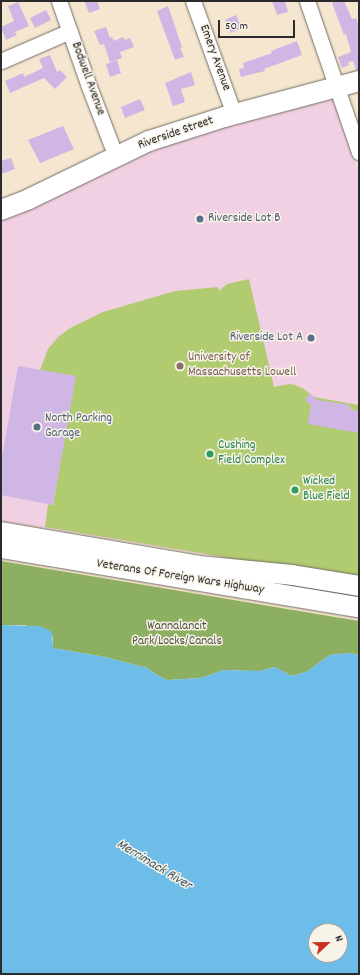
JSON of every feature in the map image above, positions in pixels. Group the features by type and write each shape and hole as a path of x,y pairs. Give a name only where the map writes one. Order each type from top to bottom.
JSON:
{"main road":[{"name":"Riverside Street","path":"1,210 29,200 149,141 234,114 359,81"},
{"name":"Veterans Of Foreign Wars Highway","path":"1,532 199,566 292,575 359,586"},
{"name":"Veterans Of Foreign Wars Highway","path":"1,548 359,607"}],"street":[{"name":"Bodwell Avenue","path":"59,1 116,158"},
{"name":"Emery Avenue","path":"193,1 234,114"},
{"path":"307,1 356,139 359,152"},
{"path":"1,61 70,31"}],"shaded area":[{"name":"University of Massachusetts Lowell","path":"333,93 359,172 359,580 1,521 1,211 110,164"}],"green space":[{"name":"Cushing Field Complex","path":"249,279 274,387 289,384 295,385 304,389 314,397 359,405 359,580 45,527 48,504 53,505 75,376 40,370 48,349 58,337 70,328 103,312 175,291 218,287 219,291 227,284"},
{"name":"Wannalancit Park/Locks/Canals","path":"1,561 359,621 359,655 350,653 330,655 306,672 292,676 275,667 260,671 224,670 201,678 167,680 147,668 105,657 53,648 53,637 25,625 1,625"}],"water":[{"name":"Merrimack River","path":"1,625 40,626 52,632 53,648 105,657 147,668 167,680 201,678 224,670 260,671 275,667 292,676 306,672 330,655 350,653 359,655 359,974 1,974"}],"building":[{"path":"84,1 97,1 100,9 89,13"},
{"path":"272,1 285,1 288,12 277,15"},
{"path":"344,1 352,19 356,18 359,27 359,70 356,70 353,61 348,62 349,65 342,68 338,57 351,52 346,34 344,35 332,3"},
{"path":"18,2 29,26 15,32 17,35 6,40 1,27 14,21 8,6"},
{"path":"168,6 184,57 175,60 157,11"},
{"path":"46,10 51,20 35,28 30,18"},
{"path":"236,15 242,28 231,33 225,20"},
{"path":"106,27 110,38 112,37 114,41 123,37 125,40 130,38 134,47 120,52 122,58 110,62 104,44 100,45 94,31"},
{"path":"297,41 302,55 264,69 265,71 241,77 239,69 244,68 243,63 272,53 271,51"},
{"path":"50,55 57,72 60,70 67,77 55,89 44,78 10,93 5,81 23,73 24,77 43,68 39,59"},
{"path":"117,60 121,73 110,77 106,64"},
{"path":"191,72 195,85 181,89 185,102 173,106 165,83"},
{"path":"140,99 145,110 125,118 121,107"},
{"path":"63,126 74,149 40,163 28,140"},
{"path":"11,158 15,169 1,174 1,161"},
{"name":"North Parking Garage","path":"18,366 76,376 53,505 1,495 1,463"},
{"path":"309,394 318,400 350,405 350,409 359,411 359,433 308,424 311,405 305,400"}],"place":[{"name":"Riverside Lot B","path":"200,219"},
{"name":"Riverside Lot A","path":"311,338"},
{"name":"University of Massachusetts Lowell","path":"180,366"},
{"name":"North Parking Garage","path":"37,427"},
{"name":"Cushing Field Complex","path":"210,454"},
{"name":"Wicked Blue Field","path":"295,490"}]}
